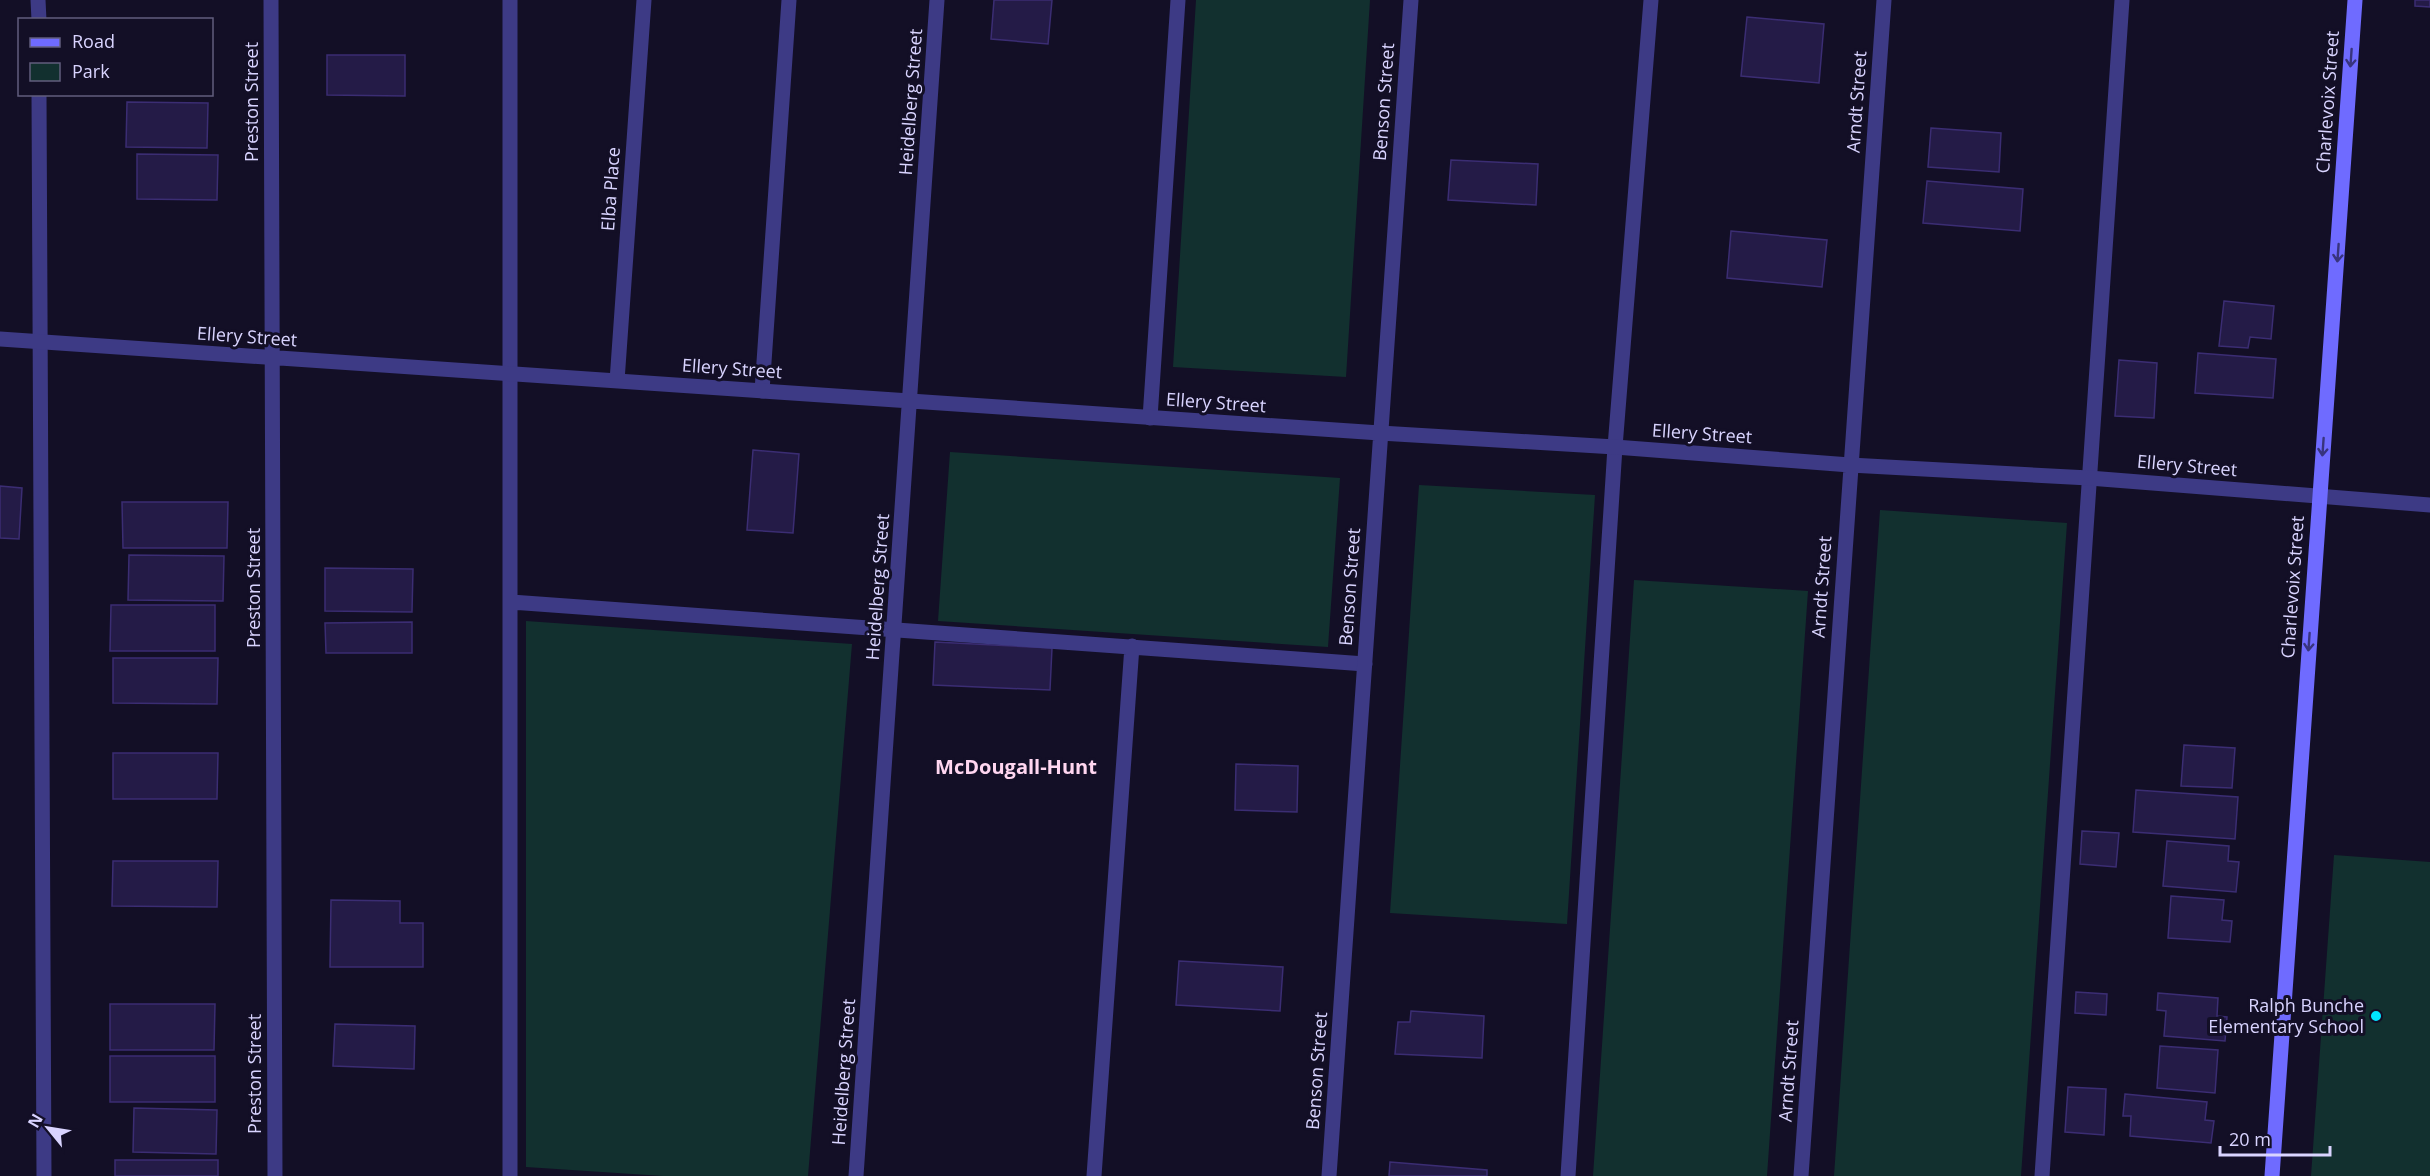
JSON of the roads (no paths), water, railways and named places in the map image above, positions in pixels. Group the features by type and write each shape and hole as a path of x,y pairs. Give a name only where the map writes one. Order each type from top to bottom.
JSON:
{"street":[{"path":"38,0 39,18"},
{"name":"Preston Street","path":"271,0 275,1176"},
{"path":"510,0 512,374 510,1176"},
{"name":"Elba Place","path":"617,381 644,0"},
{"path":"762,391 789,0"},
{"name":"Heidelberg Street","path":"856,1176 937,0"},
{"path":"1150,418 1178,0"},
{"name":"Benson Street","path":"1329,1176 1411,0"},
{"path":"1568,1176 1615,447 1651,0"},
{"name":"Arndt Street","path":"1801,1176 1884,0"},
{"path":"2042,1176 2122,0"},
{"name":"Charlevoix Street","path":"2272,1176 2355,0"},
{"path":"39,96 44,1176"},
{"name":"Ellery Street","path":"0,339 910,402 1615,447 1850,465 2089,478 2430,505"},
{"path":"511,602 1365,664"},
{"path":"1094,1176 1132,646"}],"place":[{"name":"Ralph Bunche Elementary School","path":"2376,1016"}],"district":[{"name":"McDougall-Hunt","path":"1016,767"}]}
